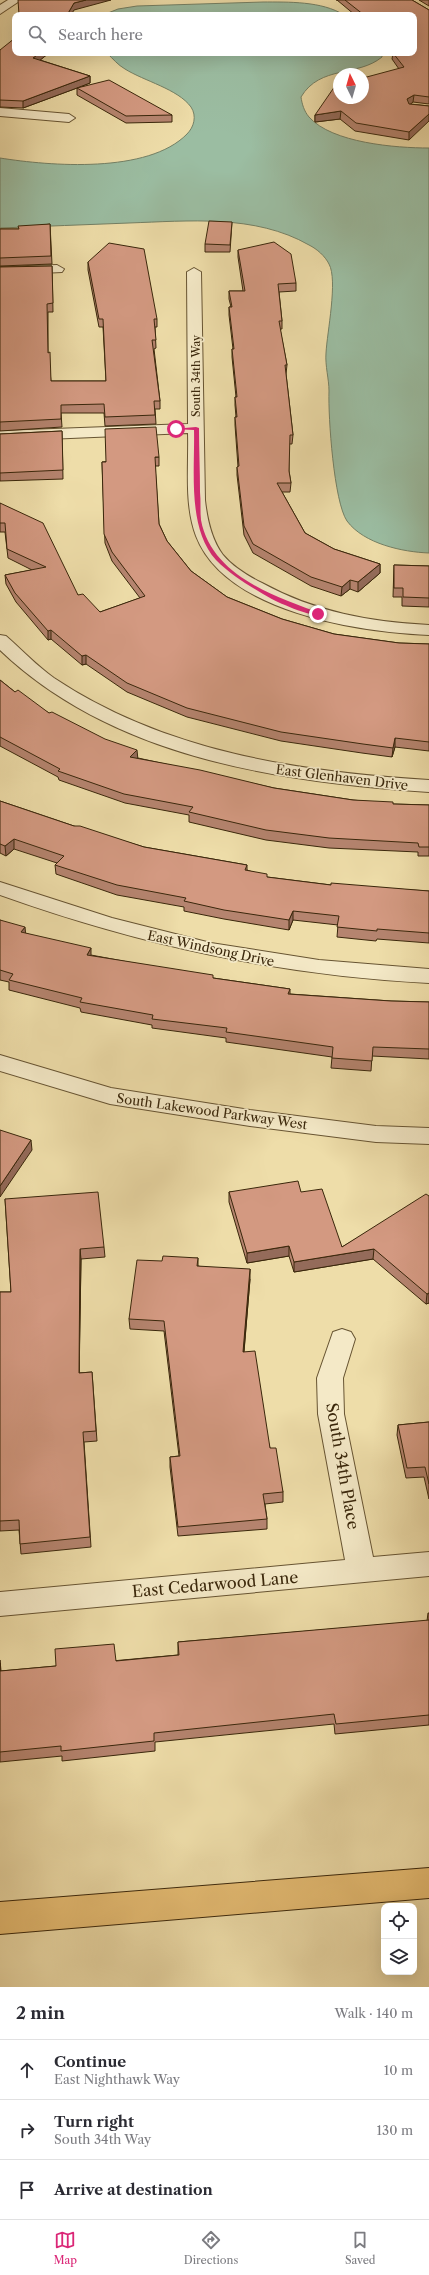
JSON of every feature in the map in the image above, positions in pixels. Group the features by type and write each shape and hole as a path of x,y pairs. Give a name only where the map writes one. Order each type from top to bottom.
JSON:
{"highway":[{"path":"0,1918 429,1883"}],"street":[{"path":"0,11 5,6 16,0"},
{"path":"0,112 69,118"},
{"path":"0,271 58,269"},
{"name":"South 34th Way","path":"194,272 199,520 206,539 217,558 237,576 274,598 318,614 357,623 429,630"},
{"path":"0,436 196,428"},
{"name":"East Glenhaven Drive","path":"0,640 46,681 77,700 112,718 172,741 269,768 378,783 429,786"},
{"name":"East Windsong Drive","path":"0,888 61,911 203,949 281,963 333,969 429,976"},
{"name":"South Lakewood Parkway West","path":"0,1064 110,1096 250,1118 376,1134 429,1136"},
{"name":"South 34th Place","path":"342,1339 330,1378 331,1414 361,1570"},
{"name":"East Cedarwood Lane","path":"0,1604 429,1564"}],"shaded area":[{"path":"294,2 326,7 339,12 110,12 118,9 137,6"},
{"path":"110,56 382,56 372,63 358,68 333,68 333,75 318,80 309,87 301,97 309,117 319,126 333,133 348,138 383,145 429,148 429,553 396,548 363,536 347,521 342,511 335,478 326,363 332,282 329,264 318,251 288,235 266,228 221,222 174,221 0,228 0,158 21,161 71,164 98,164 124,161 148,156 170,147 187,134 194,121 194,114 191,107 178,95 125,69"}],"building":[{"path":"18,0 86,0 74,3 69,12 19,12"},
{"path":"345,0 412,0 429,10 429,97 414,95 407,99 409,104 429,106 429,114 409,132 356,123 341,111 315,115 333,89 333,104 369,104 369,76 404,67 395,56 417,56 417,12 360,12"},
{"path":"12,40 12,56 36,56 33,58 90,76 23,101 0,100 0,50"},
{"path":"109,80 172,115 126,116 77,88"},
{"path":"209,221 232,222 230,245 205,244"},
{"path":"50,224 51,256 0,258 0,229 19,229 18,226"},
{"path":"274,242 291,254 296,283 278,284 282,321 279,321 287,365 285,365 293,435 290,435 289,471 291,483 277,483 305,533 334,549 380,564 358,582 350,580 342,587 311,577 253,544 244,526 237,467 239,466 235,397 237,397 232,349 234,349 229,307 232,307 229,291 245,291 238,250"},
{"path":"109,243 144,249 157,319 154,319 156,340 152,340 160,401 154,401 155,415 105,417 104,404 61,405 61,419 0,422 0,267 52,266 53,303 47,304 48,353 50,352 51,381 106,381 103,319 99,319 88,262"},
{"path":"156,427 159,457 155,457 159,524 167,541 191,571 227,597 282,619 334,634 399,643 429,644 429,742 395,738 393,748 363,744 281,732 187,708 127,683 86,655 82,656 51,630 48,631 15,593 5,575 46,567 7,549 5,523 0,523 0,503 43,523 78,595 83,594 100,612 145,596 112,552 104,534 102,462 106,462 105,429"},
{"path":"62,431 63,470 0,473 0,434"},
{"path":"394,565 429,566 429,598 403,597 403,588 394,588"},
{"path":"0,680 15,692 18,690 49,713 52,712 105,739 137,750 130,757 200,770 274,788 353,800 393,802 393,804 429,805 429,847 419,847 418,843 329,838 266,830 189,812 193,807 124,794 58,771 60,769 0,737"},
{"path":"0,801 74,826 80,826 144,847 247,865 245,870 267,874 267,877 331,885 331,883 429,891 429,933 377,929 377,931 337,927 339,916 293,911 289,920 224,910 184,901 186,898 117,885 55,865 64,856 14,839 5,846 0,844"},
{"path":"0,920 25,927 21,932 91,948 87,955 213,975 213,978 290,989 288,994 429,1002 429,1049 373,1047 372,1061 332,1058 333,1047 226,1032 227,1028 152,1019 153,1015 80,1002 82,998 9,980 13,974 0,970"},
{"path":"0,1130 31,1140 0,1186"},
{"path":"298,1181 301,1192 322,1189 342,1247 426,1194 429,1196 429,1293 427,1294 374,1249 294,1262 289,1246 247,1253 229,1192"},
{"path":"98,1192 104,1247 80,1249 79,1373 92,1372 96,1431 83,1432 90,1537 20,1544 19,1520 0,1521 0,1292 11,1292 5,1199"},
{"path":"163,1256 198,1258 197,1266 250,1269 243,1352 255,1351 270,1448 276,1448 283,1492 263,1494 267,1519 178,1527 170,1457 180,1456 164,1321 129,1319 137,1260 162,1261"},
{"path":"429,1422 429,1484 425,1467 407,1468 398,1425"},
{"path":"429,1620 429,1715 336,1724 334,1714 154,1733 154,1741 61,1751 61,1746 0,1752 0,1671 56,1666 55,1649 114,1644 116,1661 179,1655 178,1642"}],"route":[{"path":"176,429 196,428 197,500 199,520 206,539 217,558 237,576 274,598 318,614"}]}
